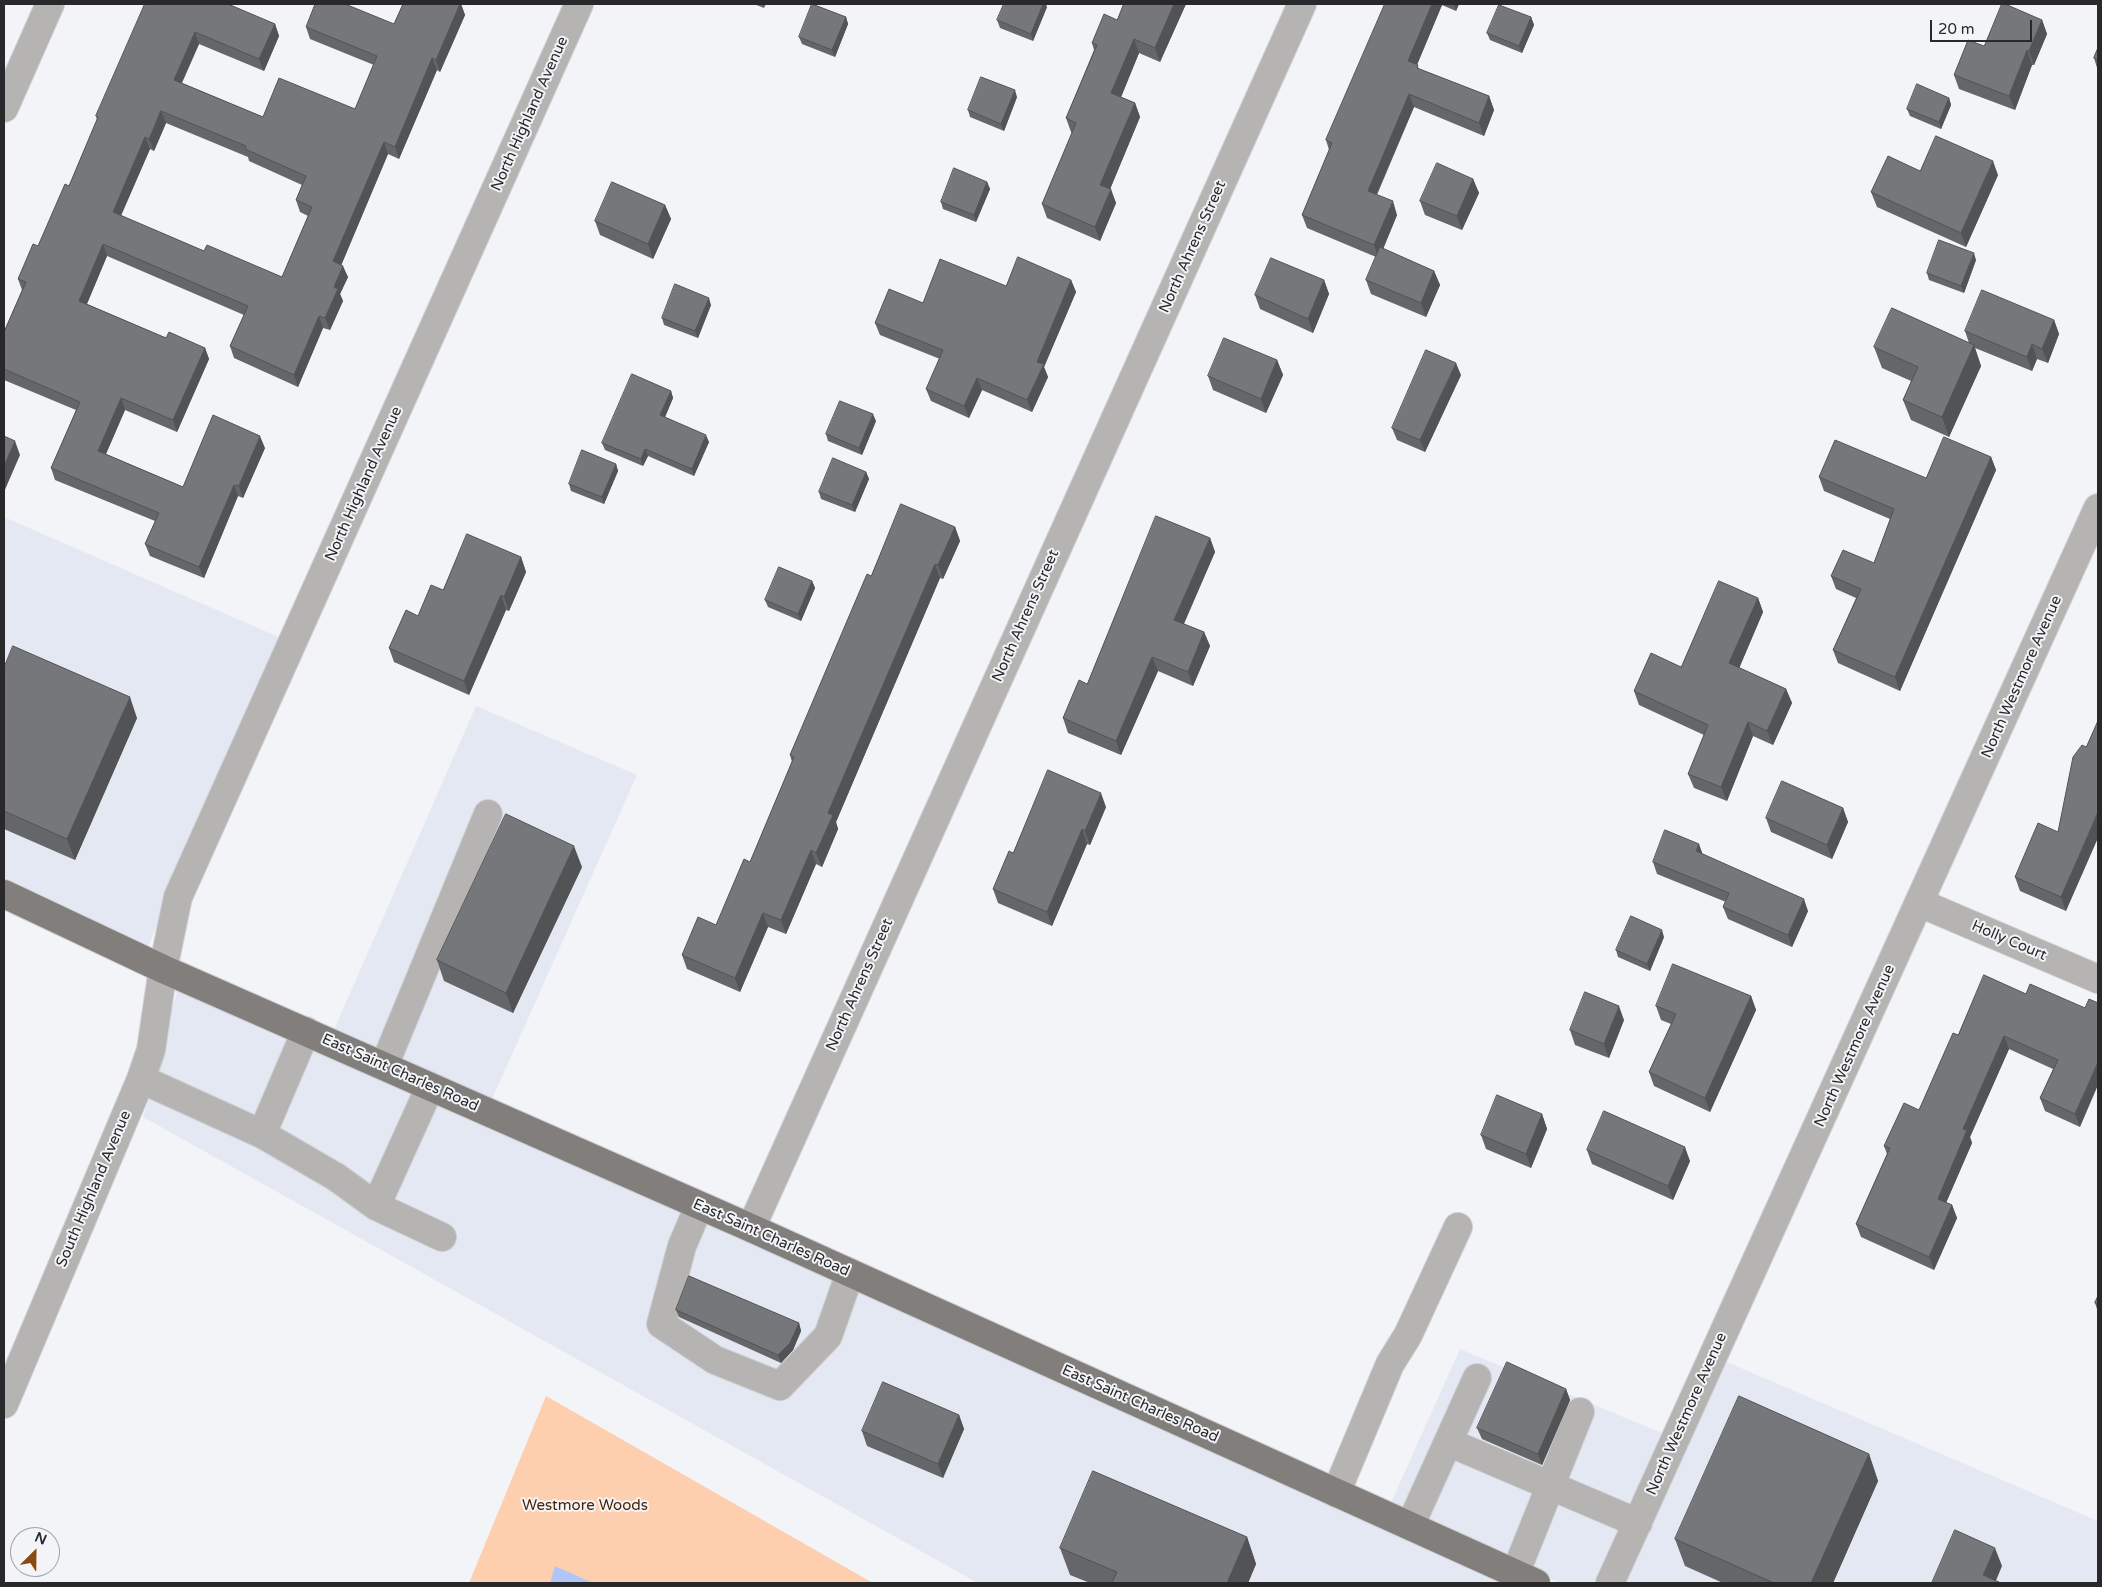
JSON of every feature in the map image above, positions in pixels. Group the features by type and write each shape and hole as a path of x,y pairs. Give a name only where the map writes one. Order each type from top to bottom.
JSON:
{"main road":[{"name":"East Saint Charles Road","path":"4,894 306,1032 751,1228 1526,1578"}],"street":[{"path":"4,108 50,4"},
{"name":"North Highland Avenue","path":"164,968 178,896 579,4"},
{"name":"North Ahrens Street","path":"751,1228 1302,4"},
{"name":"North Westmore Avenue","path":"1610,1583 2098,508"},
{"path":"384,1066 488,814"},
{"name":"Holly Court","path":"1920,903 2098,979"},
{"name":"South Highland Avenue","path":"4,1404 141,1079 151,1050 164,968"},
{"path":"262,1134 306,1032"},
{"path":"141,1079 262,1134 336,1177 376,1206 442,1237"},
{"path":"376,1206 430,1087"},
{"path":"699,1206 682,1246 661,1324 715,1360 780,1386 828,1336 850,1273"},
{"path":"1336,1493 1390,1364 1408,1335 1458,1228"},
{"path":"1410,1526 1477,1378"},
{"path":"1526,1578 1551,1486 1580,1412"},
{"path":"1448,1442 1638,1523"}],"shaded area":[{"path":"4,517 283,639 146,951 4,881"},
{"path":"476,706 637,775 492,1099 333,1032"},
{"path":"178,988 1515,1583 978,1583 143,1117"},
{"path":"1460,1349 1669,1436 1602,1583 1560,1583 1389,1507"},
{"path":"1715,1357 2098,1521 2098,1583 1623,1583"}],"green space":[{"name":"Westmore Woods","path":"546,1396 574,1412 873,1583 469,1583"}],"water":[{"path":"555,1566 593,1583 550,1583"}],"building":[{"path":"145,4 228,4 275,24 259,59 195,32 174,80 263,117 279,78 355,109 377,56 306,27 315,4 345,4 394,24 403,4 460,4 436,60 432,58 395,147 384,142 333,261 343,266 334,287 338,289 325,318 319,316 294,375 230,346 248,306 103,244 79,301 166,338 169,332 205,348 173,420 121,398 98,451 183,487 213,415 260,436 239,486 234,485 199,567 145,544 159,513 51,468 80,402 4,369 4,332 26,282 18,279 33,244 38,246 65,184 69,186 98,117 96,116","holes":["161,111 246,146 245,149 306,176 296,200 312,207 282,277 207,245 204,251 113,212 145,137 149,139"]},
{"path":"812,4 846,17 832,50 799,37"},
{"path":"1004,4 1043,4 1031,34 997,20"},
{"path":"1124,4 1174,4 1155,48 1134,39 1111,93 1135,103 1100,185 1111,189 1095,227 1042,204 1076,123 1066,118 1097,45 1092,43 1104,14 1117,20"},
{"path":"1385,4 1432,4 1408,61 1418,65 1417,68 1489,96 1479,123 1409,94 1368,191 1393,201 1374,245 1302,215 1332,143 1326,140"},
{"path":"2002,4 2042,20 2029,51 2027,50 2009,96 1954,75 1968,40 1984,46"},
{"path":"1499,5 1531,17 1519,46 1487,33"},
{"path":"2098,48 2098,60 2094,58"},
{"path":"981,77 1015,90 1001,124 968,110"},
{"path":"1917,84 1949,98 1939,122 1907,109"},
{"path":"1936,136 1993,161 1961,233 1871,192 1888,156 1920,171"},
{"path":"1437,163 1473,179 1457,216 1420,201"},
{"path":"954,168 987,182 974,215 941,202"},
{"path":"612,182 665,205 648,244 595,221"},
{"path":"1939,240 1974,253 1961,286 1927,273"},
{"path":"1380,247 1434,271 1421,303 1366,280"},
{"path":"1018,257 1071,280 1037,362 1044,364 1027,400 977,378 964,406 926,389 943,350 875,323 889,289 923,303 940,259 1006,286"},
{"path":"1271,258 1324,280 1308,319 1255,295"},
{"path":"675,284 709,298 695,331 662,318"},
{"path":"1982,290 2054,320 2042,349 2032,344 2027,357 1965,331"},
{"path":"1892,308 1974,345 1942,417 1903,400 1918,367 1874,347"},
{"path":"1224,338 1277,360 1261,399 1208,376"},
{"path":"1426,350 1456,363 1420,440 1392,428"},
{"path":"632,374 671,391 660,415 706,435 692,469 645,449 641,459 602,443"},
{"path":"840,401 873,414 859,448 826,434"},
{"path":"4,436 15,441 4,466"},
{"path":"1944,437 1991,457 1895,677 1833,650 1861,589 1831,576 1843,550 1874,563 1894,509 1819,477 1835,440 1926,478"},
{"path":"582,450 616,464 602,497 569,484"},
{"path":"833,458 866,472 852,505 819,492"},
{"path":"901,504 955,527 938,565 935,564 828,813 833,815 816,853 811,850 781,920 763,913 735,978 682,955 698,917 716,925 744,859 750,862 794,757 790,755 867,574 871,576"},
{"path":"1156,516 1210,538 1174,620 1204,632 1188,672 1152,657 1116,741 1063,718 1079,680 1087,684"},
{"path":"467,534 521,557 504,597 501,595 464,681 389,648 406,610 418,616 431,585 443,590"},
{"path":"779,567 812,581 798,614 765,600"},
{"path":"1719,581 1758,598 1729,663 1786,689 1767,731 1748,722 1721,787 1688,774 1708,725 1634,691 1651,653 1681,667"},
{"path":"13,646 130,697 67,839 4,811 4,668"},
{"path":"2098,721 2098,812 2061,897 2015,877 2038,823 2058,832 2073,757 2082,745 2086,747"},
{"path":"1048,770 1101,793 1085,831 1082,829 1047,912 993,889 1009,851 1013,853"},
{"path":"1782,781 1843,808 1827,845 1766,818"},
{"path":"506,814 574,846 506,993 437,960"},
{"path":"1665,830 1699,844 1696,851 1804,899 1788,935 1723,907 1729,893 1653,862"},
{"path":"1631,916 1662,930 1647,964 1616,950"},
{"path":"1673,964 1751,996 1705,1098 1649,1072 1676,1014 1656,1006"},
{"path":"1984,975 2026,994 2030,984 2085,1008 2089,999 2098,1003 2098,1062 2075,1114 2040,1098 2058,1060 2004,1036 1963,1129 1967,1130 1938,1199 1952,1205 1929,1257 1856,1224 1890,1148 1884,1146 1904,1103 1919,1110 1953,1033 1958,1035"},
{"path":"1585,992 1619,1006 1604,1044 1570,1030"},
{"path":"1497,1095 1542,1114 1526,1154 1481,1135"},
{"path":"1604,1111 1685,1147 1668,1186 1587,1150"},
{"path":"689,1276 799,1323 790,1343 778,1355 676,1310"},
{"path":"1507,1362 1566,1389 1538,1454 1477,1428"},
{"path":"883,1382 959,1415 938,1464 862,1431"},
{"path":"1739,1396 1869,1454 1811,1583 1774,1583 1675,1539"},
{"path":"1093,1471 1247,1537 1227,1583 1112,1583 1117,1572 1060,1548"},
{"path":"1955,1530 1995,1548 1983,1575 2001,1583 1932,1583"}]}
